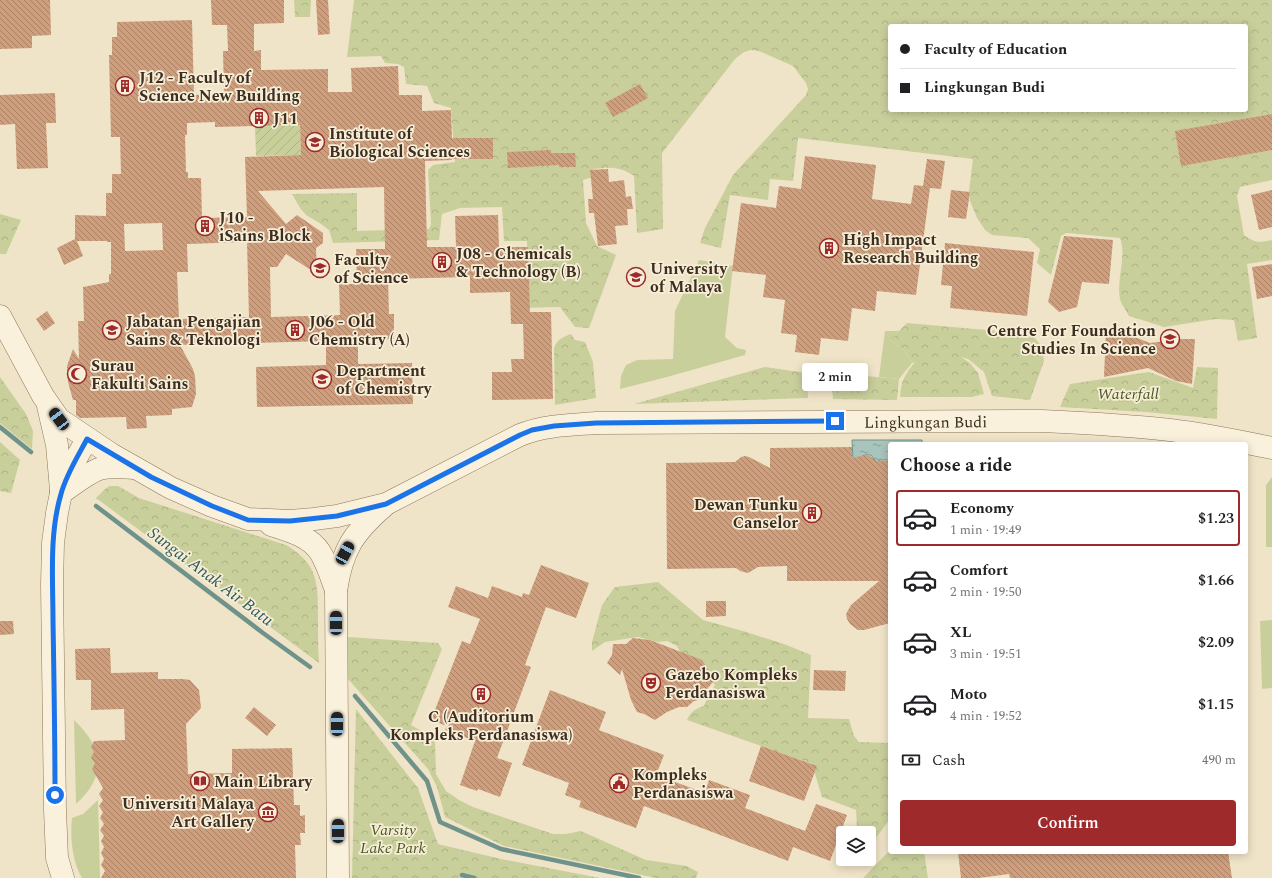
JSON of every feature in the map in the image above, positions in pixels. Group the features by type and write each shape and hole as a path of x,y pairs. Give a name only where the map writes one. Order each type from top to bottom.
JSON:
{"street":[{"path":"0,316 47,402 59,419 87,439 171,488 248,520 286,530 308,540 319,551 336,590"},
{"path":"47,402 57,445 61,493"},
{"name":"Lingkungan Budi","path":"386,504 520,435 543,428 596,423 980,420 1072,422 1169,430 1243,442"},
{"path":"63,878 57,858 55,818 52,585 53,543 56,513 61,493 72,466 87,439"},
{"name":"Lingkungan Budi","path":"1248,443 1272,448"},
{"path":"61,493 100,469 118,467 136,468"},
{"path":"248,520 290,521 314,519 337,516 386,504"},
{"path":"338,878 336,590 345,553 351,542 366,522 386,504"}],"green space":[{"path":"294,0 311,0 310,17 295,17"},
{"path":"354,0 1272,0 1272,180 1240,187 1237,196 1244,235 1257,242 1272,240 1272,260 1247,264 1257,338 1238,341 1234,320 1216,319 1164,327 1129,316 1122,305 1119,291 1122,260 1122,245 1120,238 1066,233 1061,236 1051,275 1037,263 1040,249 1028,238 992,235 985,230 977,218 970,201 969,191 973,159 798,138 793,181 770,179 768,200 730,195 721,248 700,243 705,228 733,175 806,95 808,89 806,83 793,66 759,51 751,50 744,52 735,59 662,153 663,229 637,233 634,176 624,170 604,168 593,169 593,177 583,180 586,223 597,246 616,255 589,328 575,327 560,307 517,308 529,291 527,241 504,241 502,207 460,208 442,214 439,240 333,243 329,230 306,215 300,208 292,194 357,193 357,231 429,229 431,224 428,170 433,165 455,162 451,108 434,103 427,86 406,84 404,67 398,64 385,63 381,56 347,57"},
{"path":"300,125 301,155 256,156 255,126"},
{"path":"0,214 21,220 6,254 0,254"},
{"path":"699,260 733,266 725,337 737,348 746,350 745,355 620,389 621,376 626,365 637,360 673,359 675,311"},
{"path":"907,323 1032,334 1042,347 1044,361 1030,400 992,396 984,372 968,359 961,357 970,363 978,373 984,394 972,397 900,397 901,386 904,378 915,362 912,363 904,350 890,340"},
{"path":"885,331 899,331 890,340 904,350 912,363 899,379 879,377"},
{"path":"571,334 575,340 585,342 593,362 596,398 555,405 554,348 559,340"},
{"path":"765,367 807,373 808,398 634,404"},
{"name":"Waterfall","path":"1197,367 1218,368 1217,419 1146,412 1060,407 1070,384 1149,372 1193,388"},
{"path":"831,373 899,379 897,400 833,399"},
{"path":"0,377 26,414 33,431 32,449 0,423"},
{"path":"0,442 20,460 11,493 0,491"},
{"path":"1272,477 1272,547 1266,547 1266,485"},
{"path":"110,486 118,486 139,498 286,545 297,552 310,567 314,575 318,594 319,663 96,498"},
{"path":"658,582 703,620 784,644 811,655 808,718 849,719 854,736 859,742 888,743 888,822 876,838 876,826 857,826 856,810 822,797 812,764 687,720 690,714 698,708 704,706 715,685 707,674 680,652 677,646 667,641 658,642 638,637 605,642 592,651 592,642 602,605 615,587"},
{"path":"1272,620 1272,688 1262,689 1260,621"},
{"path":"348,637 438,643 442,649 411,725 435,739 436,774 446,791 473,807 553,834 566,834 581,831 646,860 687,866 698,872 696,878 656,878 504,846 445,817 437,787 428,769 348,679"},
{"name":"Varsity Lake Park","path":"356,709 418,788 438,844 501,859 600,878 352,878"},
{"path":"74,720 84,730 91,741 96,752 98,762 97,772 93,783 86,794 76,804"},
{"path":"98,800 100,878 82,878 72,849 72,818 83,814"},
{"path":"888,852 888,854 924,854 928,878 863,878"}],"water":[{"path":"852,440 922,440 922,442 888,442 888,460 879,460 879,473 875,460 871,455 865,455 853,460"}],"building":[{"path":"0,0 50,0 51,35 32,36 32,48 0,49"},
{"path":"211,0 284,0 284,23 254,24 254,51 261,50 261,70 328,69 328,92 352,92 351,68 398,66 399,95 422,95 422,111 451,110 452,138 493,138 493,159 452,159 425,161 427,247 456,247 455,216 498,215 499,247 528,247 530,312 551,312 553,399 492,400 492,372 512,372 511,359 524,359 523,324 511,324 510,292 470,293 470,277 388,279 389,314 394,314 394,339 358,340 358,364 412,363 413,404 257,407 256,367 326,365 326,341 180,345 193,369 195,376 196,394 192,407 172,409 172,415 146,416 147,428 127,429 126,417 80,418 76,415 76,400 73,400 68,382 67,366 73,349 79,359 78,321 84,321 83,287 109,282 109,274 111,274 111,242 77,241 83,256 64,265 57,248 75,239 75,215 106,216 106,193 112,193 112,174 121,174 120,137 111,137 109,55 112,55 112,37 117,37 117,22 192,20 194,95 224,94 223,51 228,51 227,25 212,25","holes":["215,122 215,127 300,125 301,155 245,157 247,217 202,218 201,178 188,178 188,172 186,172 185,135 187,135 187,123","384,187 385,249 356,249 357,284 339,284 340,315 271,317 270,267 277,267 286,254 317,274 316,248 323,243 323,233 297,215 286,224 258,191","162,223 163,250 125,251 124,224","247,242 249,317 179,319 177,272 188,272 187,244"]},
{"path":"316,0 328,0 330,34 318,35"},
{"path":"640,84 648,98 613,117 605,103"},
{"path":"55,93 56,123 46,123 48,168 17,169 15,124 0,125 0,95"},
{"path":"1272,114 1272,150 1181,166 1175,131"},
{"path":"551,150 551,153 575,153 576,167 559,167 559,165 508,168 507,152"},
{"name":"High Impact Research Building","path":"805,156 876,165 872,199 911,204 914,185 923,186 927,159 945,161 941,189 930,188 916,295 877,291 875,311 852,308 848,341 821,338 819,355 795,352 797,335 781,333 785,300 763,297 766,275 732,271 741,203 776,208 779,186 801,189"},
{"path":"608,169 609,182 624,180 626,197 631,196 633,209 627,209 628,225 615,226 617,244 598,246 594,213 589,213 588,199 593,199 590,170"},
{"path":"951,190 970,192 966,219 948,217"},
{"path":"1272,190 1272,227 1259,230 1251,195"},
{"path":"1064,236 1113,240 1109,284 1082,282 1077,307 1059,312 1048,302"},
{"path":"945,243 1034,252 1027,316 950,308 952,286 941,285"},
{"path":"1272,264 1272,296 1257,299 1252,267"},
{"path":"47,311 55,323 44,331 36,319"},
{"path":"1106,329 1117,330 1150,343 1180,339 1195,339 1192,384 1176,381 1148,368 1104,377"},
{"path":"852,447 852,458 866,455 870,456 876,461 888,461 888,624 864,630 858,630 850,624 847,619 846,614 851,605 879,581 787,581 787,566 758,567 748,573 740,571 736,568 667,569 666,463 735,462 741,457 745,456 770,468 770,448"},
{"path":"541,565 589,583 576,618 546,607 525,665 531,667 497,758 512,763 500,797 478,789 477,791 460,785 475,741 445,730 447,726 431,720 462,641 470,644 480,619 448,607 456,586 488,598 492,586 522,597 523,593 529,595"},
{"path":"706,601 726,601 726,616 706,617"},
{"path":"0,621 13,621 14,634 0,635"},
{"path":"633,638 650,640 702,660 709,671 713,682 706,690 702,699 694,701 687,707 679,707 667,712 655,720 637,712 631,700 622,669 620,675 607,663 612,655 613,644 626,644"},
{"name":"Main Library","path":"110,648 111,673 158,672 158,679 190,680 199,690 201,708 186,724 188,774 232,773 232,749 292,748 294,805 300,805 300,816 305,815 305,833 300,833 301,845 295,845 296,878 101,878 105,871 101,865 104,859 101,853 104,847 101,841 104,836 100,830 104,824 100,818 103,812 99,806 103,800 99,794 103,788 92,769 95,763 91,758 94,752 91,747 94,741 125,740 124,709 91,710 91,680 76,680 75,649"},
{"path":"814,670 846,671 845,691 813,690"},
{"path":"550,690 606,712 599,730 664,755 656,775 705,793 709,780 750,795 745,808 805,831 816,804 847,815 843,826 836,826 836,845 830,861 793,847 788,861 644,806 636,828 579,807 581,801 565,795 569,783 522,765"},
{"path":"254,707 276,725 267,736 245,718"},
{"path":"761,746 817,766 804,801 749,781"},
{"path":"958,854 1228,854 1232,878 1010,878 1009,874 979,878 961,878"}],"waterway":[{"name":"Sungai Anak Air Batu","path":"0,427 31,452"},
{"name":"Sungai Anak Air Batu","path":"96,506 310,667"},
{"name":"Sungai Anak Air Batu","path":"355,696 427,781 440,822 501,849 639,878"},
{"path":"462,875 474,878"}],"place":[{"name":"J12 - Faculty of Science New Building","path":"125,86"},
{"name":"J11","path":"259,118"},
{"name":"Institute of Biological Sciences","path":"315,142"},
{"name":"J10 - iSains Block","path":"205,226"},
{"name":"High Impact Research Building","path":"829,248"},
{"name":"J08 - Chemicals & Technology (B)","path":"442,262"},
{"name":"Faculty of Science","path":"320,268"},
{"name":"University of Malaya","path":"636,277"},
{"name":"Jabatan Pengajian Sains & Teknologi","path":"112,330"},
{"name":"J06 - Old Chemistry (A)","path":"295,330"},
{"name":"Centre For Foundation Studies In Science","path":"1170,339"},
{"name":"Surau Fakulti Sains","path":"77,374"},
{"name":"Department of Chemistry","path":"322,379"},
{"name":"Dewan Tunku Canselor","path":"812,513"},
{"name":"Gazebo Kompleks Perdanasiswa","path":"651,683"},
{"name":"C (Auditorium Kompleks Perdanasiswa)","path":"481,694"},
{"name":"Main Library","path":"200,781"},
{"name":"Kompleks Perdanasiswa","path":"619,783"},
{"name":"Universiti Malaya Art Gallery","path":"268,812"}],"route":[{"path":"55,795 52,585 53,543 56,513 61,493 72,466 87,439 171,488 212,506 248,520 290,521 337,516 386,504 532,430 554,426 613,422 835,421"}]}
